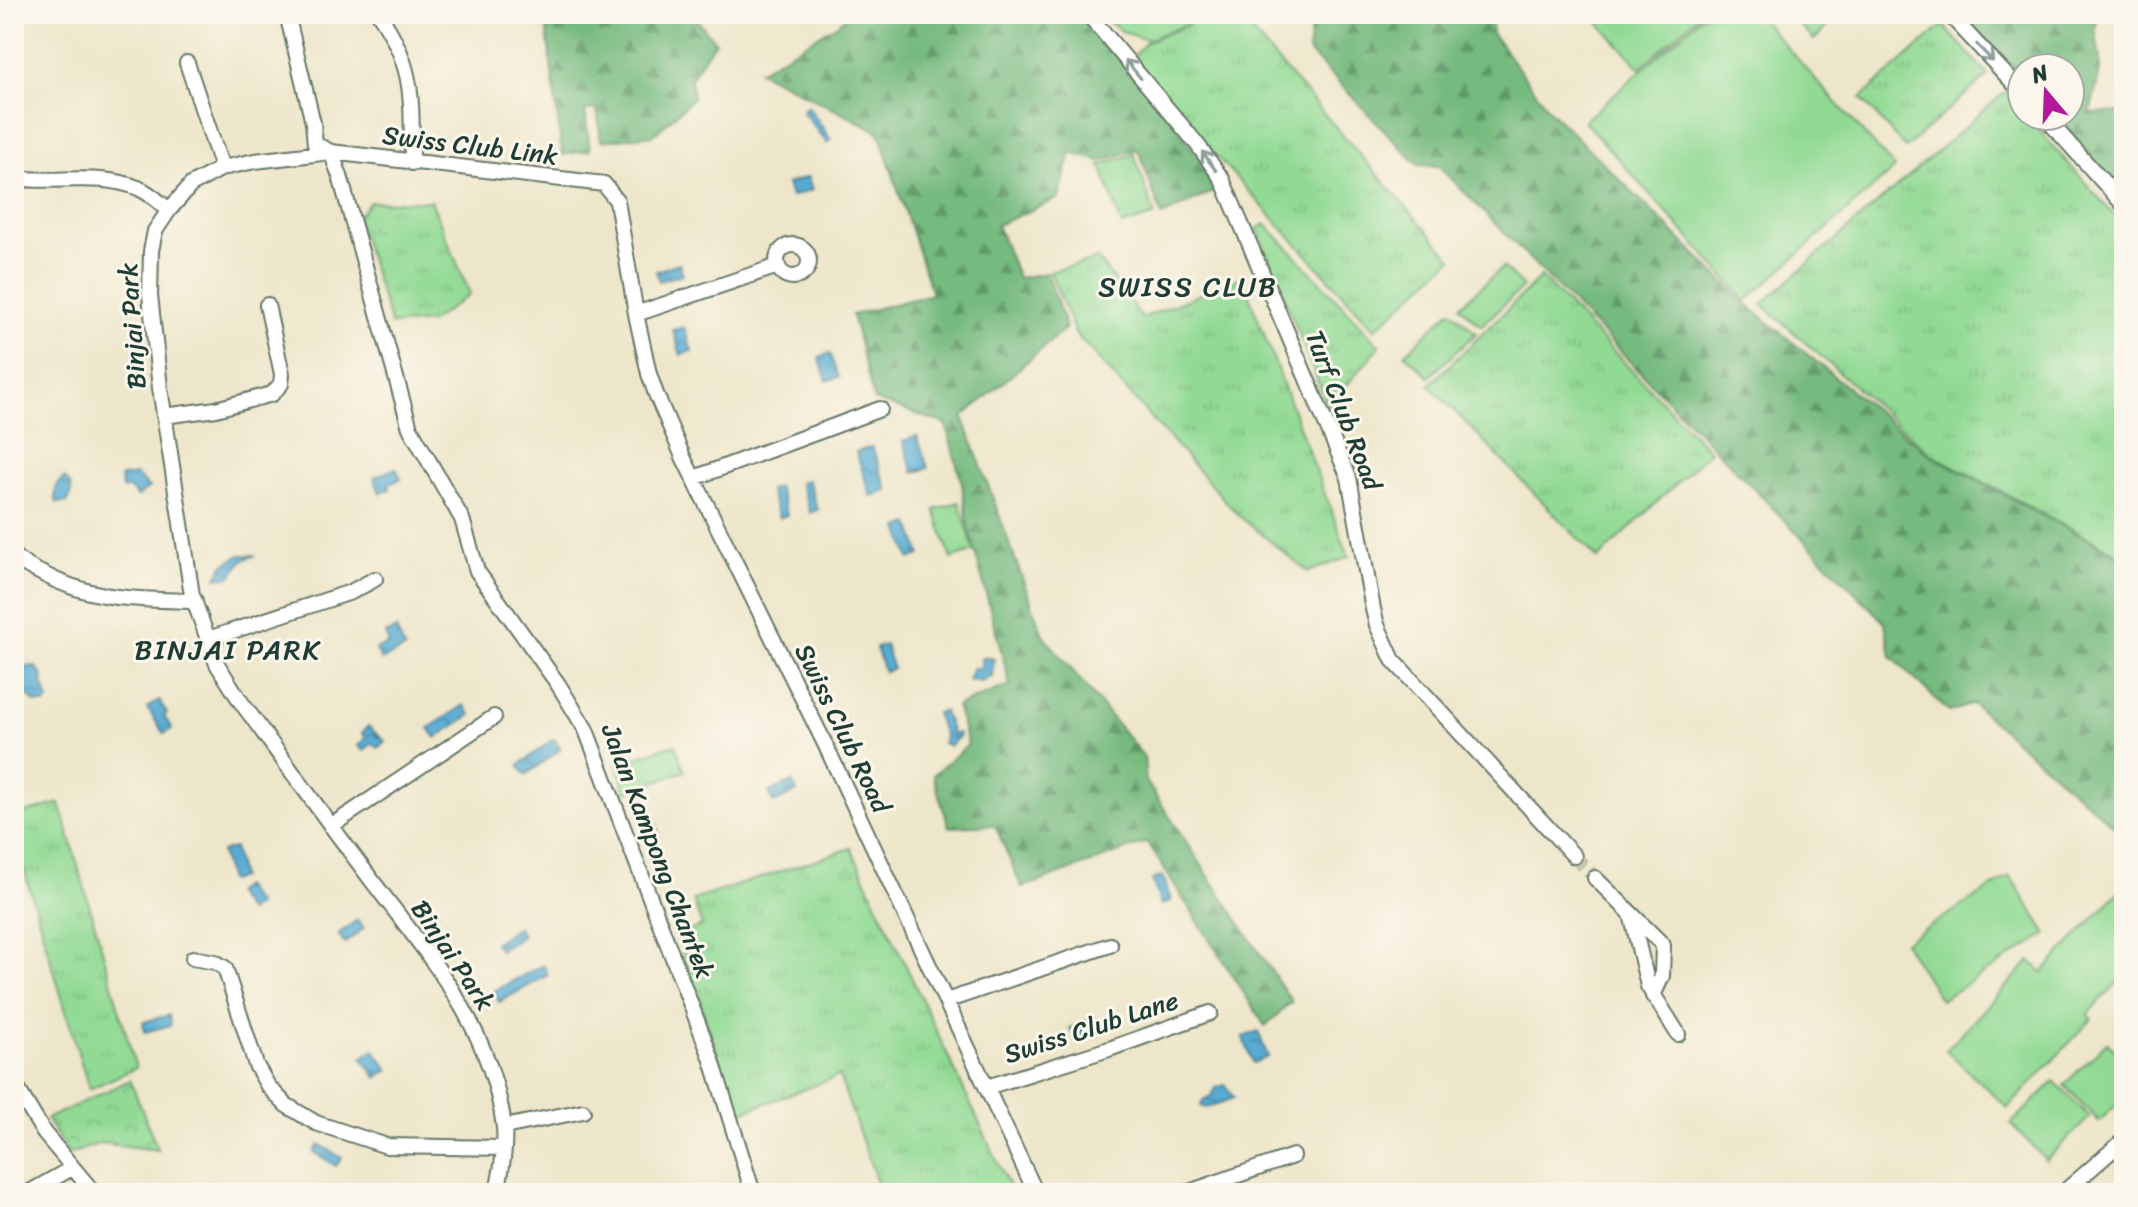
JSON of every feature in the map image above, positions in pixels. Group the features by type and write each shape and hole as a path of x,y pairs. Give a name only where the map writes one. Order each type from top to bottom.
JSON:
{"street":[{"name":"Jalan Kampong Chantek","path":"287,14 313,123 315,144 331,152 340,176 410,428 462,519 477,571 558,684 586,730 661,919 712,1060 753,1193"},
{"path":"379,14 405,61 411,90 412,163"},
{"name":"Turf Club Road","path":"1088,14 1197,144 1222,179 1349,478 1377,625 1393,660 1574,856"},
{"path":"1949,14 2006,75"},
{"path":"187,63 222,168"},
{"path":"2058,132 2124,205"},
{"name":"Swiss Club Link","path":"331,152 604,184"},
{"name":"Binjai Park","path":"331,152 222,168 191,185 155,231 151,251 150,295 164,416 195,601 217,664 241,702 429,957 474,1026 491,1070 504,1127 497,1193"},
{"path":"14,178 35,181 102,179 124,183 141,189 169,210"},
{"name":"Swiss Club Road","path":"604,184 617,201 649,374 694,478 822,738 1036,1193"},
{"path":"636,314 778,266"},
{"name":"Binjai Park","path":"164,416 247,401 277,390 282,374 267,305"},
{"path":"694,478 880,409"},
{"path":"14,556 51,578 87,593 145,600 195,601"},
{"path":"208,639 351,592 375,579"},
{"path":"331,826 494,717"},
{"path":"1595,878 1663,945 1662,976 1653,996"},
{"path":"1630,913 1653,996 1678,1034"},
{"path":"1643,963 1655,939"},
{"path":"946,1001 1110,945"},
{"path":"193,958 215,962 225,968 256,1065 268,1086 286,1105 316,1123 387,1146 504,1148"},
{"name":"Swiss Club Lane","path":"987,1087 1210,1013"},
{"path":"14,1083 44,1133 94,1193"},
{"path":"504,1127 583,1111"},
{"path":"2063,1193 2124,1140"},
{"path":"1186,1193 1293,1156"},
{"path":"28,1193 72,1168"}],"green space":[{"path":"545,14 692,14 715,41 691,78 693,98 654,135 601,141 597,109 585,110 590,150 562,155"},
{"path":"850,14 1082,14 1153,94 1220,188 1162,216 1138,149 1101,161 1071,153 1059,198 997,225 1018,278 1047,273 1066,328 963,417 1043,635 1144,757 1146,781 1292,1002 1265,1026 1147,842 1022,888 995,825 949,827 933,775 968,745 956,706 1010,685 968,525 962,484 946,424 874,400 852,315 932,294 879,132 759,71"},
{"path":"1098,14 1211,14 1147,40 1123,32"},
{"path":"1213,14 1236,14 1452,259 1375,329 1129,61 1146,42"},
{"path":"1313,14 1492,14 1492,33 1550,111 1745,303 1930,455 2124,559 2124,824 2116,828 1973,704 1949,712 1891,656 1885,623 1439,166 1418,165 1308,51"},
{"path":"1591,14 1701,14 1640,68"},
{"path":"1705,14 1757,14 1895,168 1746,301 1584,121"},
{"path":"1789,14 1841,14 1814,40"},
{"path":"1962,14 2102,14 2095,26 2101,67 2090,113 2124,112 2124,195 2070,132 2086,132 2086,52 2006,52 2006,60"},
{"path":"1943,25 1988,75 1905,148 1861,98"},
{"path":"2005,92 2006,132 2040,132 2124,226 2124,557 1931,454 1762,304"},
{"path":"1134,154 1155,215 1122,226 1101,165"},
{"path":"431,201 470,294 431,322 391,325 356,218 370,202"},
{"path":"1266,224 1380,346 1328,407 1257,229"},
{"path":"1098,259 1142,318 1242,277 1349,557 1308,572 1238,515 1075,333 1050,272"},
{"path":"1503,267 1523,287 1481,326 1460,306"},
{"path":"1541,277 1710,451 1598,559 1429,385"},
{"path":"1451,310 1476,333 1429,377 1405,354"},
{"path":"959,502 974,551 951,559 935,510"},
{"path":"675,744 685,771 626,792 616,764"},
{"path":"60,803 136,1068 89,1089 14,836 14,816"},
{"path":"851,848 1012,1193 881,1193 839,1076 737,1114 677,935 702,926 693,900"},
{"path":"2010,876 2047,934 1941,1000 1904,942"},
{"path":"2124,886 2124,976 2088,1014 2092,1019 2008,1108 1946,1050 2030,961 2043,972"},
{"path":"2107,1042 2124,1059 2124,1098 2099,1121 2064,1085"},
{"path":"130,1080 158,1150 101,1143 69,1154 46,1119"},
{"path":"2054,1081 2090,1117 2046,1160 2011,1124"}],"water":[{"path":"808,106 831,140 827,143 802,111"},
{"path":"808,177 812,190 791,197 787,184"},
{"path":"679,263 683,274 659,281 656,271"},
{"path":"684,327 692,351 681,355 673,330"},
{"path":"830,353 839,377 827,381 819,357"},
{"path":"917,436 928,468 914,473 903,441"},
{"path":"872,447 888,491 871,496 856,452"},
{"path":"396,468 401,479 389,484 390,489 380,493 374,477"},
{"path":"136,475 149,487 138,497 129,488 122,489 120,477"},
{"path":"64,478 71,489 70,496 67,502 57,503 57,484"},
{"path":"808,480 818,510 810,513 800,483"},
{"path":"778,487 787,515 779,518 769,490"},
{"path":"910,524 921,555 910,559 899,528"},
{"path":"240,555 256,555 243,560 231,576 217,578 223,565"},
{"path":"396,629 405,649 381,660 376,649 389,644 385,634"},
{"path":"885,645 893,669 884,672 876,648"},
{"path":"981,659 994,659 992,676 981,682 968,680 973,668 981,668"},
{"path":"36,667 43,676 42,682 49,700 45,704 35,703 18,684 16,678 23,668"},
{"path":"159,700 172,729 164,734 147,708"},
{"path":"464,705 471,715 436,738 429,728"},
{"path":"944,711 952,734 958,733 959,737 949,746 943,743 944,736 936,713"},
{"path":"368,726 385,741 378,748 372,743 364,751 358,746 366,737 362,733"},
{"path":"554,739 561,749 526,775 519,765"},
{"path":"792,782 797,792 773,803 769,792"},
{"path":"650,810 659,833 648,837 640,813"},
{"path":"234,848 241,878 229,881 221,852"},
{"path":"1163,876 1171,901 1161,905 1152,880"},
{"path":"243,886 257,905 248,912 234,893"},
{"path":"357,920 364,928 345,943 338,934"},
{"path":"517,927 522,935 500,951 494,943"},
{"path":"543,965 548,975 499,1002 494,991"},
{"path":"169,1015 171,1025 145,1032 143,1022"},
{"path":"1094,1017 1100,1030 1076,1041 1070,1028"},
{"path":"1258,1031 1268,1057 1253,1063 1243,1037"},
{"path":"374,1049 389,1070 377,1078 362,1058"},
{"path":"1225,1085 1234,1098 1206,1108 1201,1106 1215,1088"},
{"path":"319,1144 342,1158 336,1166 314,1153"}],"tunnel":[{"path":"1574,856 1595,878"}],"district":[{"name":"SWISS CLUB","path":"1188,286"},
{"name":"BINJAI PARK","path":"228,649"}]}
